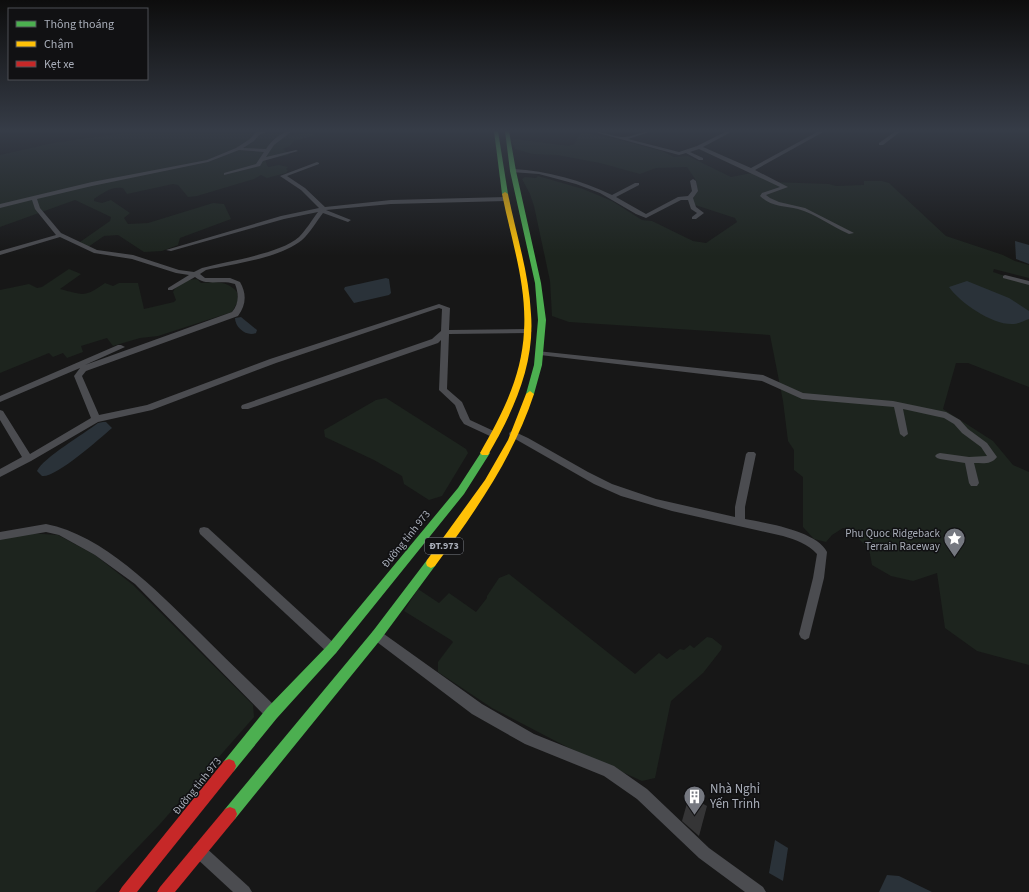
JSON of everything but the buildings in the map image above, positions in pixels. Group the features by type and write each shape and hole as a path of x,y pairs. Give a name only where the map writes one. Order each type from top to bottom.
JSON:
{"main road":[{"name":"Đường tỉnh 973","path":"127,892 272,713 332,649 461,491 495,435 518,385 524,360 528,331 526,292 506,199 502,173"},
{"name":"ĐT.973","path":"165,892 377,635 465,519 501,462 527,404 540,353 542,320 538,283 513,173"}],"street":[{"path":"0,206 92,184 149,173"},
{"path":"226,174 231,173"},
{"path":"292,173 283,176 303,189 323,210 348,220"},
{"path":"537,173 559,177 612,197 646,216 680,198 690,198"},
{"path":"756,173 785,187 764,194 764,197 780,206 802,209 851,232"},
{"path":"690,198 695,191 693,181"},
{"path":"612,197 637,184"},
{"path":"34,198 37,208 61,235 96,252 133,258 178,272 196,274 203,280 230,280 238,283 242,298 239,310 235,314 83,369 78,376 96,419"},
{"path":"690,198 693,208 701,213 694,218"},
{"path":"169,250 283,217 323,210 391,202 506,199"},
{"path":"170,289 204,269 262,256 293,244 301,238 323,210"},
{"path":"0,253 61,235"},
{"path":"293,244 298,250"},
{"path":"1005,277 1029,283"},
{"path":"0,473 28,459 96,419 149,408 273,361 439,306 445,307 447,310 443,390 459,404 467,422 495,435"},
{"path":"245,407 435,341 445,332 528,331"},
{"path":"0,399 121,347"},
{"path":"540,353 763,378 788,391 802,396 898,405 946,415 957,422 965,431 984,445 992,457 989,460 969,460 940,456"},
{"path":"898,405 904,434"},
{"path":"0,413 28,459"},
{"path":"513,434 538,446 608,486 657,502 791,534 816,546 823,553 814,602 805,634"},
{"path":"740,522 740,507 751,454"},
{"path":"969,460 974,483"},
{"path":"0,536 46,528 61,531 99,552 139,582 272,713"},
{"path":"204,531 332,649"},
{"path":"377,635 477,709 530,739 609,771 642,794 704,853 758,892"},
{"path":"198,851 244,892"}],"shaded area":[{"path":"0,173 286,173 267,178 261,175 254,179 197,196 188,197 178,185 173,184 127,194 123,188 115,188 107,190 94,199 94,201 102,203 111,200 130,213 124,218 128,224 148,223 213,203 224,204 231,219 180,238 178,245 162,251 144,252 118,235 104,236 88,247 80,242 110,221 111,217 75,200 0,227"},
{"path":"691,173 722,173 731,177 752,173 771,182 829,184 836,186 864,185 864,181 882,181 889,183 946,236 1029,265 1029,278 994,269 993,272 1029,284 1029,387 968,363 956,363 943,409 993,441 1013,465 1029,472 1029,665 977,651 945,628 937,573 913,581 891,576 872,565 869,549 850,530 843,528 832,535 826,542 814,539 803,527 803,477 794,470 794,450 788,441 783,401 770,335 569,322 552,316 550,281 534,206 530,194 522,179 525,177 536,178 538,176 583,189 612,201 642,220 652,221 693,241 706,243 737,222 735,218 692,204 694,194 697,191 697,182"},
{"path":"1015,241 1029,245 1029,264 1016,259"},
{"path":"69,269 81,274 60,289 84,294 105,283 113,286 119,283 138,283 144,309 174,302 176,300 173,292 177,286 194,279 197,279 201,283 211,282 229,285 237,292 238,301 232,312 158,336 140,338 113,346 107,338 81,346 83,352 67,358 63,353 53,357 49,353 0,373 0,290 29,284 37,288 42,287"},
{"path":"386,278 389,279 391,293 389,295 354,303 344,289 345,287"},
{"path":"967,281 1009,298 1029,311 1029,319 1016,324 1006,324 978,312 961,300 949,287"},
{"path":"241,317 257,330 256,333 245,333 239,328 235,318"},
{"path":"386,398 466,449 468,453 442,496 429,500 404,484 402,476 374,460 325,437 324,430 376,400"},
{"path":"106,422 112,428 67,465 48,475 42,476 37,471 47,459 98,423"},
{"path":"27,533 58,535 95,555 133,585 253,705 254,717 160,824 95,892 0,892 0,539"},
{"path":"509,574 635,674 659,653 667,659 680,649 684,650 690,645 694,648 707,637 712,638 722,646 721,650 703,673 671,701 655,778 642,781 569,748 492,708 438,672 438,662 453,642 404,611 418,589 439,603 449,593 476,612 487,598 499,578"},
{"path":"775,840 788,848 783,881 769,873"},
{"path":"887,875 899,876 932,892 879,892"}],"traffic: fast":[{"path":"502,173 505,194"},
{"path":"513,173 538,283 542,320 538,365 530,394"},
{"path":"229,766 272,713 332,649 461,491 485,453"},
{"path":"230,814 377,635 431,563"}],"traffic: slow":[{"path":"485,453 501,425 514,395 524,363 528,331 528,315 524,280 505,194"},
{"path":"431,563 474,504 501,462 522,417 530,394"}],"traffic: jam":[{"path":"127,892 229,766"},
{"path":"165,892 230,814"}],"place":[{"name":"Phu Quoc Ridgeback Terrain Raceway","path":"955,558"},
{"name":"Nhà Nghỉ Yến Trinh","path":"694,816"}]}
